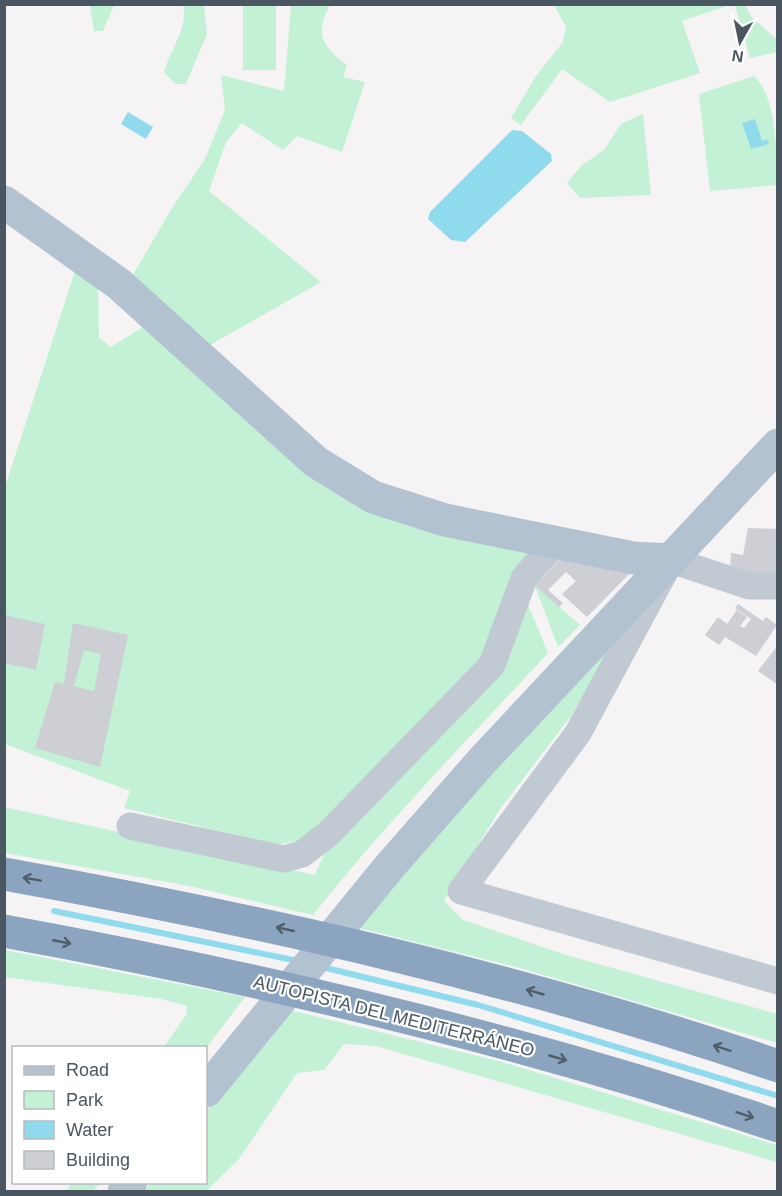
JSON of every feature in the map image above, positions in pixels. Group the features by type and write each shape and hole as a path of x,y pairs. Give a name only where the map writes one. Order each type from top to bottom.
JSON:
{"highway":[{"path":"4,874 278,927 453,970 581,1005 777,1066"},
{"name":"AUTOPISTA DEL MEDITERRÁNEO","path":"4,931 265,982 449,1027 661,1089 777,1126"}],"main road":[{"path":"4,202 119,284 325,468 373,497 445,520 633,558 671,560"},
{"path":"207,1090 390,866 561,675 777,445"}],"street":[{"path":"130,826 284,860 302,854 328,834 492,665 524,578 555,543"},
{"path":"777,586 749,586 671,560 578,733 461,891 777,981"}],"green space":[{"path":"90,5 114,5 103,31 94,31"},
{"path":"183,5 204,5 207,34 186,84 175,84 164,72 181,30"},
{"path":"243,5 276,5 276,70 243,70"},
{"path":"291,5 330,5 322,24 326,46 347,65 343,77 365,82 342,152 297,136 283,150 242,123 226,142 209,191 321,282 210,345 130,280 172,208 205,159 225,110 221,75 284,91"},
{"path":"554,5 730,5 682,21 700,73 610,102 562,69 521,125 511,118 536,76 563,42 566,27"},
{"path":"735,5 745,5 751,16 777,40 777,52 750,58"},
{"path":"754,76 762,85 771,112 776,143 777,185 710,191 699,94"},
{"path":"643,114 651,195 580,198 567,183 581,166 604,150 621,124"},
{"path":"77,265 98,280 99,338 111,347 146,325 312,473 543,549 484,663 326,821 297,841 277,845 124,808 130,791 5,744 5,487"},
{"path":"535,586 580,625 558,647"},
{"path":"525,597 548,653 398,814 313,915 189,886 5,853 4,807 315,875 328,845 406,761"},
{"path":"617,638 571,716 500,809 444,901 463,920 566,955 777,1014 777,1043 520,968 359,928 454,813"},
{"path":"5,950 245,997 207,1047 165,1046 186,1015 187,1006 161,999 5,977"},
{"path":"290,1010 502,1062 777,1145 777,1162 376,1046 344,1044 324,1070 297,1073 239,1159 206,1191 144,1192 150,1184 207,1184 207,1111"},
{"path":"71,1184 99,1184 93,1191 66,1191"}],"water":[{"path":"128,112 153,127 146,139 121,124"},
{"path":"755,119 762,141 767,139 769,144 751,149 742,123"},
{"path":"512,130 522,131 551,154 552,161 465,242 451,240 428,219 430,212"}],"building":[{"path":"748,528 778,529 778,581 730,574 731,553 743,555"},
{"path":"566,552 631,572 587,617 562,594 576,581 566,572 548,590 563,603 559,607 535,586"},
{"path":"738,604 763,621 766,617 777,625 756,656 725,637 719,645 705,635 718,617 727,624 737,610 747,617 740,626 744,628 751,619 735,608"},
{"path":"4,615 45,624 36,670 4,663"},
{"path":"73,623 128,635 100,767 35,748 55,682 64,684","holes":["84,650 101,654 94,691 74,686"]},
{"path":"778,645 778,685 758,671"}],"waterway":[{"path":"54,911 298,961"},
{"path":"322,967 478,1005 778,1096"}]}
